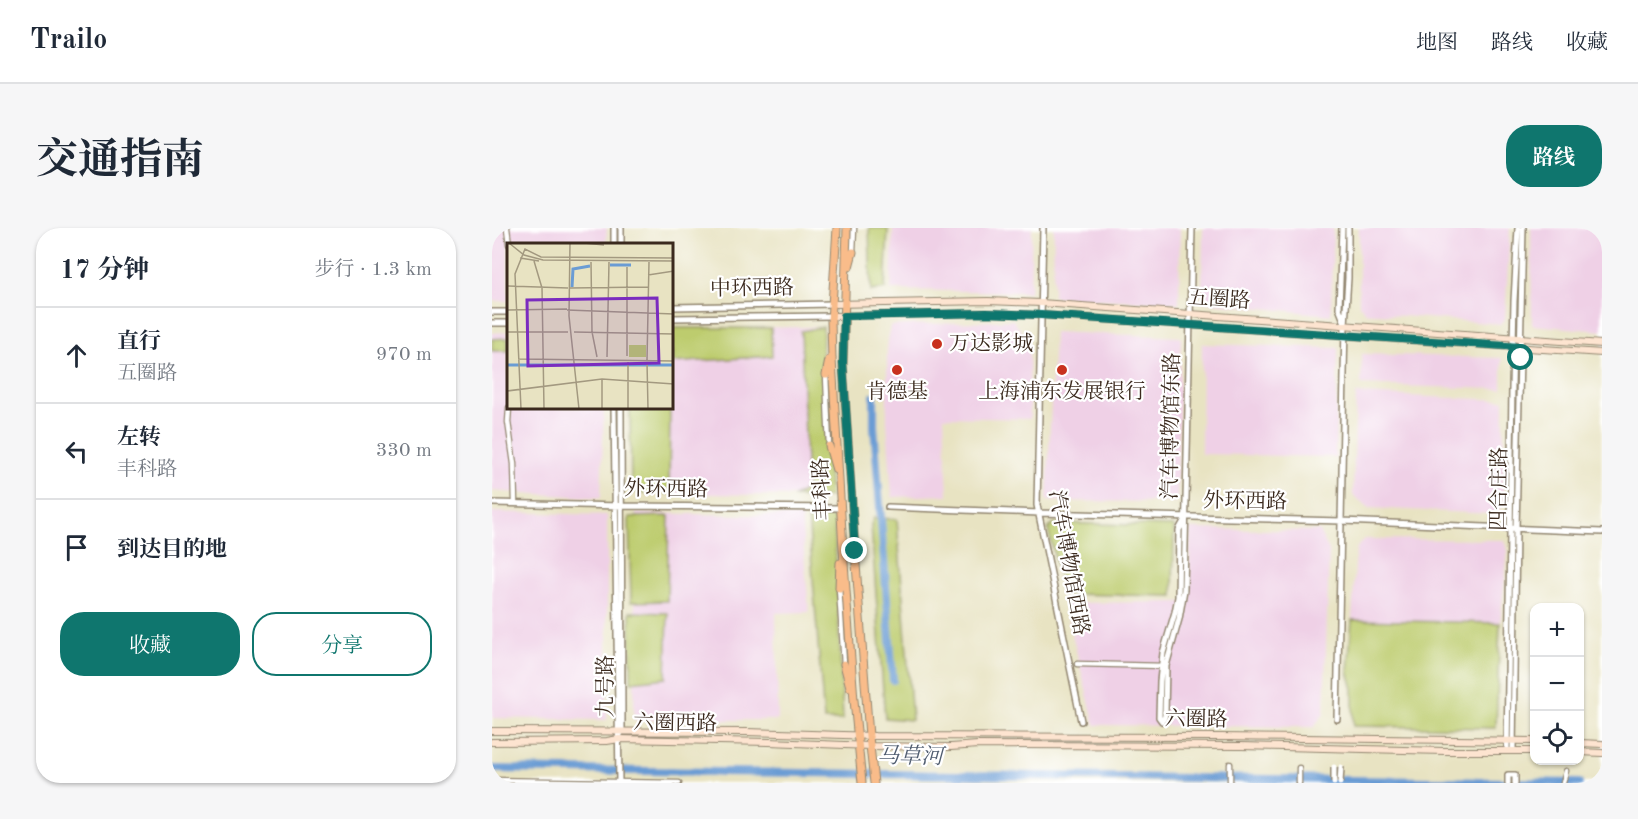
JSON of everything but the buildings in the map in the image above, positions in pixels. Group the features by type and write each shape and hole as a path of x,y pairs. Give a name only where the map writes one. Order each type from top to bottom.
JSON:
{"main road":[{"name":"丰科路","path":"837,228 832,349 840,508 862,783"},
{"name":"丰科路","path":"847,228 843,363 852,519 874,783"},
{"path":"846,278 853,252"},
{"name":"五圈路","path":"833,304 988,301 1041,303 1602,344"},
{"name":"五圈路","path":"832,316 987,313 1041,315 1602,353"},
{"path":"826,375 832,349"},
{"path":"829,446 838,479"},
{"path":"838,588 843,549"},
{"path":"843,664 854,700"},
{"name":"六圈西路","path":"492,731 858,735"},
{"name":"六圈路","path":"858,735 1530,741"},
{"name":"六圈西路","path":"492,742 619,739 858,745"},
{"path":"1584,743 1602,744"},
{"name":"六圈路","path":"858,745 1229,746 1444,752 1530,751"},
{"path":"1584,752 1602,753"}],"street":[{"path":"507,228 509,243"},
{"path":"853,252 854,228"},
{"name":"汽车博物馆西路","path":"1043,228 1037,505 1081,721"},
{"name":"汽车博物馆东路","path":"1163,666 1163,653 1178,597 1179,530 1186,517 1192,228"},
{"path":"1342,228 1339,308 1345,325"},
{"path":"1337,719 1348,228"},
{"name":"四合庄路","path":"1510,751 1513,337 1518,228"},
{"name":"四合庄路","path":"1513,529 1524,228"},
{"name":"中环西路","path":"674,307 833,304"},
{"name":"中环西路","path":"674,318 832,316"},
{"path":"492,323 507,322"},
{"name":"丰科路","path":"826,375 829,446"},
{"path":"509,410 515,503"},
{"name":"九号路","path":"614,410 620,731"},
{"name":"九号路","path":"618,781 621,410"},
{"name":"外环西路","path":"492,503 840,508"},
{"name":"外环西路","path":"888,507 1342,521 1602,532"},
{"path":"838,588 843,664"},
{"path":"1077,664 1163,666"},
{"path":"1163,666 1165,715 1162,721 1159,717 1163,666"},
{"path":"1230,764 1230,783"},
{"path":"1334,783 1337,767 1340,783"},
{"path":"1299,768 1299,783"},
{"path":"1563,783 1566,771"},
{"path":"1508,783 1508,775 1515,775 1515,783"},
{"path":"492,780 679,783"}],"shaded area":[{"path":"492,228 607,228 606,243 507,243 507,301 492,301"},
{"path":"893,228 1032,228 1030,292 891,290"},
{"path":"1054,228 1180,228 1179,303 1053,297"},
{"path":"1203,228 1333,228 1331,315 1202,302"},
{"path":"1359,228 1510,228 1505,319 1500,324 1367,313 1359,305"},
{"path":"1531,228 1602,228 1602,331 1532,325"},
{"path":"1013,320 1029,342 1030,419 944,417 948,495 892,497 887,422 887,350 890,326"},
{"path":"823,327 830,497 631,492 630,410 674,410 674,328"},
{"path":"507,332 507,410 604,410 601,498 492,491 492,333"},
{"path":"1054,332 1181,337 1177,502 1047,501"},
{"path":"1202,344 1338,348 1335,457 1201,454"},
{"path":"1362,354 1502,358 1502,389 1361,385"},
{"path":"1356,394 1504,400 1503,506 1494,514 1368,508 1353,495"},
{"path":"492,512 607,515 607,720 492,718"},
{"path":"636,513 801,516 809,612 776,613 778,720 634,720"},
{"path":"1190,529 1319,531 1329,550 1324,713 1314,727 1095,725 1064,603 1189,602"},
{"path":"1364,539 1503,540 1508,550 1500,623 1352,620 1356,549"}],"green space":[{"path":"869,228 888,228 885,289 871,291"},
{"path":"823,327 822,378 830,497 794,497 807,489 801,331"},
{"path":"674,328 771,328 772,356 674,363"},
{"path":"507,338 507,351 492,351 492,339"},
{"path":"630,410 670,410 669,493 631,492"},
{"path":"808,515 834,518 843,720 824,720"},
{"path":"669,516 667,601 631,602 629,517"},
{"path":"874,518 897,519 912,720 885,718 871,525"},
{"path":"1054,523 1174,526 1173,596 1063,594 1048,529"},
{"path":"630,612 668,613 666,678 631,682"},
{"path":"1352,620 1500,623 1496,728 1353,726 1353,689 1348,671"}],"waterway":[{"path":"874,396 874,426 893,680"},
{"name":"马草河","path":"492,769 1579,783"}],"place":[{"name":"万达影城","path":"937,344"},
{"name":"肯德基","path":"897,370"},
{"name":"上海浦东发展银行","path":"1062,370"}],"route":[{"path":"855,551 843,363 844,316 987,313 1069,316 1521,347 1521,358"}]}
